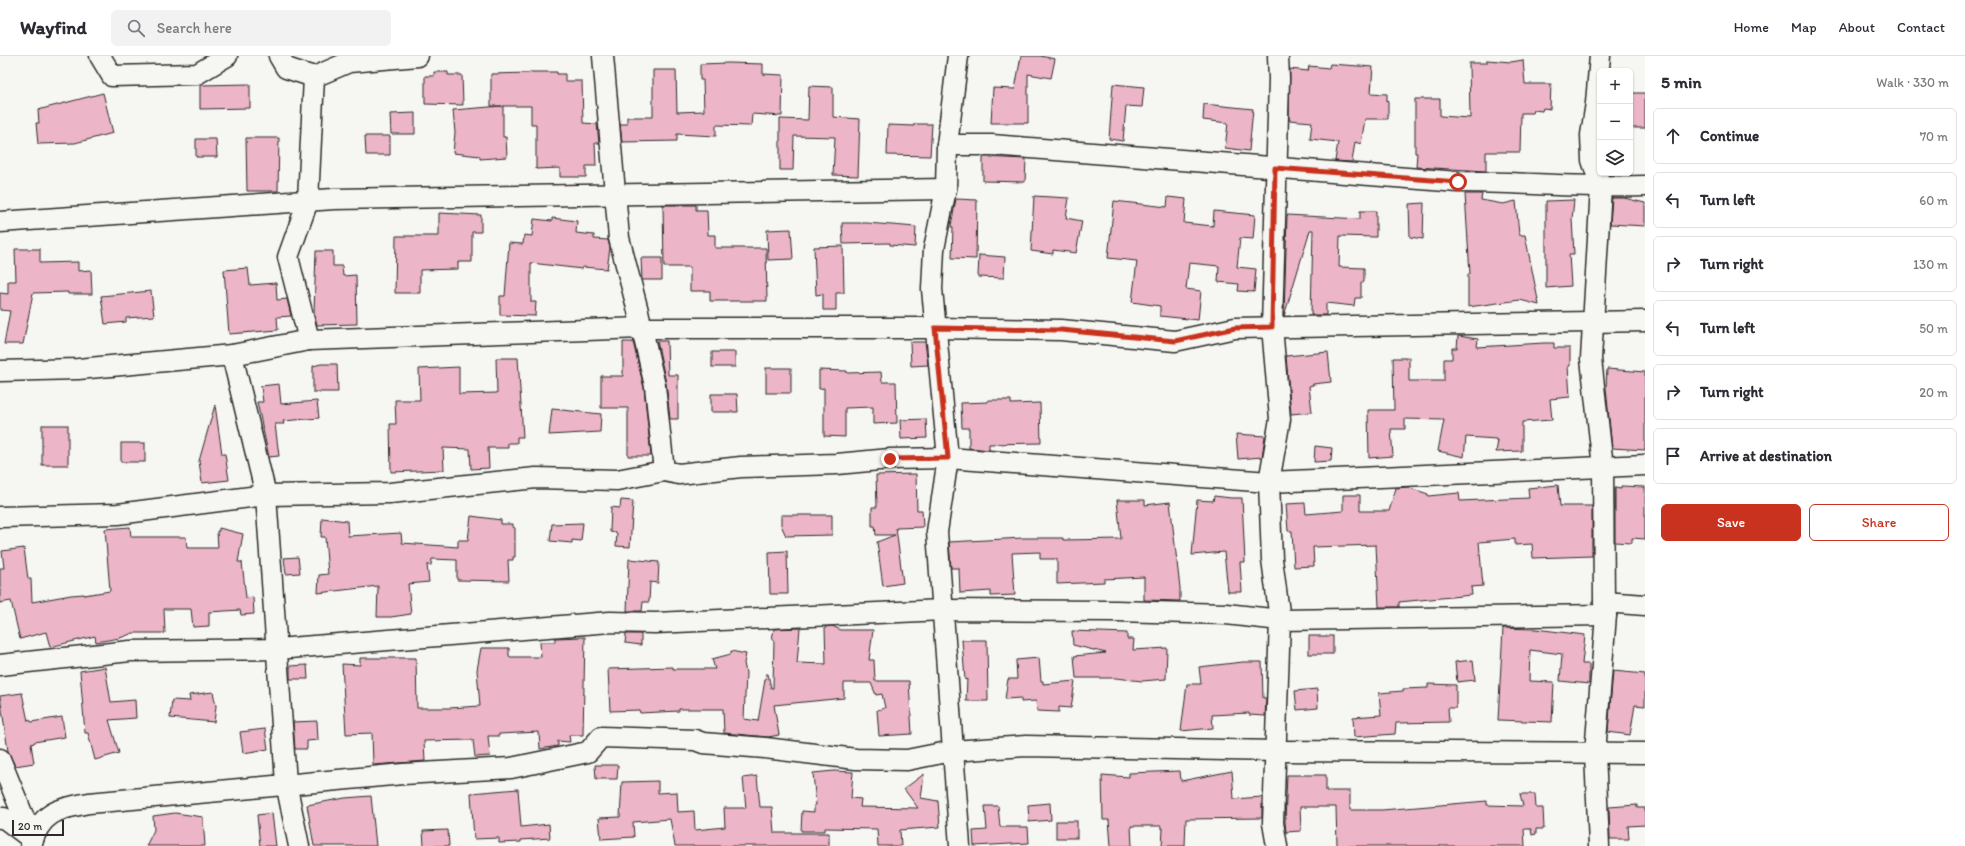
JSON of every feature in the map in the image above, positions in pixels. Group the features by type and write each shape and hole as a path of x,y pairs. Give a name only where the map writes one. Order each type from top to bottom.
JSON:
{"street":[{"path":"100,56 112,76 156,76 197,74 227,56"},
{"path":"279,56 286,68 314,77 349,62 418,56"},
{"path":"603,56 619,238 655,386 664,471"},
{"path":"958,56 947,145 946,190 934,249 932,289 948,458 936,532 960,846"},
{"path":"1277,846 1273,823 1280,620 1272,559 1269,482 1280,419 1272,327 1275,168 1279,79 1278,56"},
{"path":"1599,846 1595,753 1605,609 1603,467 1591,359 1592,321 1601,187 1592,160 1591,135 1596,103 1600,56"},
{"path":"309,340 288,257 308,201 314,77"},
{"path":"947,145 992,145 1458,182 1504,182 1601,187 1645,186"},
{"path":"0,222 308,201 946,190"},
{"path":"0,371 78,370 232,355 309,340 642,328 935,328 1061,330 1175,341 1235,328 1645,321"},
{"path":"232,355 266,495 286,783 299,846"},
{"path":"0,517 118,514 266,495 390,493 536,478 617,480 664,471 679,474 742,467 837,464 890,459 948,458 1269,482 1645,465"},
{"path":"0,665 130,651 277,649 610,622 655,623 943,610 1116,611 1226,614 1280,620 1605,609 1645,605"},
{"path":"32,843 43,819 63,808 89,802 286,783 511,768 588,752 601,737 695,740 703,743 765,748 856,759 907,760 952,751 1026,746 1276,751 1645,753"},
{"path":"0,759 32,843"},
{"path":"0,818 4,818 32,843"}],"building":[{"path":"1021,56 1040,56 1055,59 1051,78 1028,74 1028,123 991,123 993,88 1015,89"},
{"path":"1487,60 1511,62 1523,60 1525,84 1551,84 1550,109 1543,108 1542,111 1534,110 1533,113 1521,113 1520,152 1486,152 1486,171 1416,167 1417,153 1415,153 1415,99 1440,99 1440,116 1470,118 1469,63 1487,63"},
{"path":"700,64 763,64 763,74 783,75 782,116 752,114 751,126 716,125 716,136 677,134 677,141 622,142 620,124 627,124 627,117 653,117 653,70 676,70 677,112 704,111 703,80 700,80"},
{"path":"1330,64 1373,67 1371,93 1387,94 1388,119 1365,119 1361,144 1355,142 1352,162 1335,161 1338,142 1310,139 1312,122 1289,120 1290,69 1308,71 1309,66 1329,68"},
{"path":"434,72 448,72 448,75 462,75 463,105 425,104 425,76 434,76"},
{"path":"557,72 557,74 565,74 565,81 582,81 583,123 597,124 599,143 595,143 596,166 586,166 586,177 560,177 560,168 536,169 536,124 531,124 531,106 503,106 503,137 506,137 507,157 480,159 480,156 453,153 455,133 453,110 502,106 491,106 491,74"},
{"path":"250,84 250,108 200,109 200,85"},
{"path":"1113,84 1144,87 1142,107 1126,106 1123,141 1109,139"},
{"path":"809,86 833,87 833,117 860,119 858,176 833,175 835,137 794,136 793,170 780,170 780,119 808,120"},
{"path":"103,93 113,133 75,143 38,144 36,123 39,123 38,110"},
{"path":"1633,93 1645,93 1645,128 1633,128"},
{"path":"1204,104 1253,109 1249,151 1225,148 1228,123 1203,120"},
{"path":"415,113 415,134 391,134 390,114"},
{"path":"914,124 932,124 930,156 887,155 888,125 914,126"},
{"path":"365,136 390,136 390,155 366,155"},
{"path":"246,138 279,138 278,191 247,191"},
{"path":"196,139 216,139 217,157 196,157"},
{"path":"983,157 1026,159 1025,182 983,181"},
{"path":"1465,194 1482,194 1481,200 1503,204 1516,201 1519,235 1525,235 1539,305 1520,300 1468,307 1468,274 1470,274"},
{"path":"1034,196 1069,198 1066,218 1082,221 1076,253 1053,250 1053,254 1031,251"},
{"path":"1168,197 1186,199 1184,223 1213,226 1214,211 1255,215 1253,239 1240,238 1237,267 1256,269 1254,292 1238,291 1239,284 1218,282 1219,266 1189,263 1186,289 1201,291 1198,320 1160,316 1160,306 1132,302 1137,261 1108,258 1114,201 1167,207"},
{"path":"1612,198 1624,198 1645,203 1645,226 1610,224"},
{"path":"956,199 977,200 976,259 952,258 953,227 951,227 951,225"},
{"path":"1574,200 1572,219 1574,254 1569,254 1571,286 1546,288 1546,201"},
{"path":"1424,203 1423,239 1410,237 1409,204"},
{"path":"663,205 696,205 696,210 707,210 708,235 715,235 715,248 766,248 767,301 710,301 710,291 690,291 690,267 664,267"},
{"path":"1360,211 1376,211 1376,237 1340,236 1339,267 1364,268 1364,282 1361,282 1361,298 1355,298 1354,306 1326,303 1326,315 1311,315 1313,230 1310,230 1284,316 1287,215 1360,219"},
{"path":"439,213 481,215 481,232 472,232 472,262 458,262 458,269 420,270 420,293 395,293 396,236 439,236"},
{"path":"552,218 577,221 576,233 594,235 594,239 608,240 610,248 607,269 582,267 582,269 531,263 531,302 536,302 535,316 500,315 500,296 505,296 509,243 523,244 524,235 532,236 534,219 552,221"},
{"path":"842,223 867,223 916,227 915,247 890,245 890,243 843,244"},
{"path":"791,229 793,259 768,260 767,230"},
{"path":"843,246 844,293 836,293 836,310 823,310 823,294 816,295 814,247"},
{"path":"15,249 40,249 40,263 78,262 78,271 91,270 92,294 68,294 68,292 33,293 23,344 4,344 10,311 0,310 0,293 8,294 8,281 16,281"},
{"path":"316,251 333,251 333,266 342,266 343,276 356,275 357,324 317,325 314,313"},
{"path":"979,255 1005,257 1004,278 978,277"},
{"path":"641,258 662,258 662,280 642,280"},
{"path":"248,268 250,285 276,283 277,300 287,299 291,316 277,317 278,330 229,334 224,270"},
{"path":"151,291 154,316 126,318 126,322 105,324 101,296"},
{"path":"1458,336 1478,339 1477,347 1554,343 1554,348 1570,348 1570,366 1568,366 1570,397 1550,399 1552,420 1522,422 1522,451 1496,452 1498,441 1496,441 1496,439 1466,437 1464,457 1438,451 1444,420 1405,419 1405,429 1391,429 1393,456 1369,458 1368,410 1394,410 1393,358 1409,358 1409,381 1444,381 1444,359 1452,359 1452,348 1457,348"},
{"path":"657,341 667,341 668,375 678,375 678,419 670,419 666,383"},
{"path":"623,342 633,342 644,388 651,456 628,456 628,408 601,408 601,376 623,376"},
{"path":"910,342 925,342 928,365 911,366"},
{"path":"712,352 735,352 735,367 712,367"},
{"path":"1328,352 1331,382 1313,384 1309,386 1312,412 1291,414 1286,356"},
{"path":"496,358 518,358 523,437 517,437 517,443 508,443 508,448 488,448 489,468 471,469 470,449 443,448 444,470 391,472 390,424 396,424 395,400 420,400 419,369 459,367 459,394 497,393"},
{"path":"321,364 337,364 338,392 313,392 313,366"},
{"path":"766,368 791,368 791,393 766,393"},
{"path":"1607,369 1645,372 1645,450 1612,448 1606,388"},
{"path":"819,370 847,371 847,373 881,372 882,382 896,382 897,423 873,424 873,407 845,408 845,437 824,436 824,388 819,389"},
{"path":"279,384 281,404 317,401 319,418 283,421 284,424 275,424 279,456 269,457 257,402 263,402 261,386"},
{"path":"711,394 737,394 738,412 711,412"},
{"path":"988,400 1011,400 1011,404 1040,403 1041,443 989,444 989,450 969,448 969,428 962,428 961,403 988,402"},
{"path":"215,405 222,454 225,454 229,480 202,483 199,461"},
{"path":"552,409 601,414 600,432 549,435"},
{"path":"926,419 927,438 901,439 900,420"},
{"path":"42,425 68,425 68,465 42,465"},
{"path":"1236,434 1265,436 1262,457 1238,459"},
{"path":"121,443 145,443 145,462 121,462"},
{"path":"1315,446 1332,448 1331,461 1314,462"},
{"path":"916,474 917,510 922,510 923,527 896,528 903,583 883,586 877,542 895,535 876,535 875,526 872,526 872,507 877,507 876,475"},
{"path":"1558,485 1560,506 1592,506 1592,556 1533,558 1532,544 1515,545 1515,539 1479,542 1483,586 1471,587 1472,595 1399,602 1399,607 1379,607 1376,545 1313,547 1314,566 1294,567 1292,531 1288,531 1286,504 1305,503 1306,514 1343,511 1343,495 1360,495 1360,511 1389,511 1396,488 1407,487 1428,494 1428,496 1459,493 1460,501 1529,498 1528,488"},
{"path":"1621,486 1645,487 1645,539 1632,538 1632,543 1615,542 1615,488 1621,489"},
{"path":"1214,496 1242,498 1245,562 1240,562 1242,592 1228,592 1224,552 1192,555 1197,500 1213,501"},
{"path":"621,500 633,501 630,547 616,546 617,533 610,532 611,507 620,508"},
{"path":"1117,500 1145,500 1145,505 1170,502 1180,588 1180,601 1144,600 1144,577 1104,579 1104,582 1057,584 1057,559 1040,559 1040,552 1012,553 1015,595 991,596 991,591 960,593 959,568 951,568 949,542 1023,538 1063,538 1063,540 1121,539"},
{"path":"781,515 832,515 832,535 786,536 781,525"},
{"path":"471,516 501,520 501,524 513,524 513,527 515,528 515,557 513,557 513,560 508,560 509,581 457,580 457,560 432,559 431,565 427,565 429,582 408,584 411,614 391,617 377,617 378,586 318,593 319,575 328,574 325,537 321,537 322,518 347,521 348,536 401,533 402,543 458,547 458,540 468,540"},
{"path":"583,523 581,541 572,540 572,543 550,541 552,524"},
{"path":"130,527 131,537 186,537 187,548 218,548 217,531 219,531 219,528 243,534 238,562 242,562 246,598 253,597 254,614 241,615 240,610 209,612 209,626 193,627 191,609 164,609 165,633 133,633 120,638 96,642 95,636 50,647 46,632 20,639 11,601 0,603 0,568 4,568 2,551 24,548 28,579 31,579 32,602 71,595 84,595 110,591 105,529"},
{"path":"787,551 788,594 770,594 769,552"},
{"path":"298,557 300,573 286,574 284,558"},
{"path":"629,559 659,562 658,583 650,582 649,602 643,602 642,611 627,611"},
{"path":"832,626 841,630 873,630 869,660 874,660 875,681 909,681 912,734 879,736 877,710 885,708 882,694 876,695 871,683 844,683 844,698 774,705 779,735 768,737 724,733 723,709 679,709 679,711 640,713 639,710 610,711 608,669 673,667 673,669 715,669 712,659 731,654 731,651 746,654 744,663 746,673 744,719 758,721 766,674 768,674 771,688 773,688 774,639 772,639 774,629 800,628 797,663 826,664 825,627"},
{"path":"1503,628 1535,629 1585,635 1582,664 1589,664 1589,684 1560,681 1562,654 1530,650 1529,681 1554,682 1552,722 1498,720"},
{"path":"1072,631 1127,633 1127,639 1134,639 1133,650 1167,648 1166,679 1142,681 1116,678 1076,678 1074,656 1106,653 1073,645"},
{"path":"626,634 641,634 641,645 625,643"},
{"path":"1309,636 1333,636 1333,654 1309,654"},
{"path":"585,637 583,735 569,735 570,742 558,741 558,746 540,749 539,732 499,734 499,736 488,736 490,756 475,757 473,740 424,741 425,761 373,765 372,733 346,734 342,664 360,665 360,658 416,658 417,708 480,706 477,670 481,648 509,648 509,656 511,657 541,657 540,642 555,642 555,638"},
{"path":"962,640 987,640 988,701 966,701 967,679 965,680"},
{"path":"1039,658 1041,681 1043,681 1043,684 1075,681 1071,708 1059,707 1059,712 1037,711 1036,701 1021,702 1021,698 1005,699 1008,679 1017,679 1016,660"},
{"path":"1473,660 1475,680 1457,682 1455,662"},
{"path":"1243,662 1262,662 1263,698 1266,698 1265,716 1249,715 1249,713 1212,715 1213,728 1181,731 1187,684 1201,684 1199,667"},
{"path":"307,665 308,679 290,679 290,666"},
{"path":"105,667 111,702 135,700 136,718 109,720 119,753 95,760 88,733 85,733 80,671"},
{"path":"1613,671 1645,674 1645,706 1635,705 1630,735 1608,732"},
{"path":"1428,684 1456,685 1456,708 1448,708 1449,722 1396,723 1395,734 1354,737 1353,717 1381,715 1379,693 1403,691 1403,689 1428,688"},
{"path":"1317,689 1318,708 1297,710 1295,691"},
{"path":"213,692 216,706 214,722 170,718 172,700 190,701 189,695"},
{"path":"22,693 28,721 30,720 31,722 62,717 65,737 34,742 31,744 34,763 15,766 8,751 0,696"},
{"path":"317,721 318,740 307,741 307,749 295,749 293,722"},
{"path":"265,729 268,749 243,753 240,732"},
{"path":"595,765 618,765 617,779 596,779"},
{"path":"834,771 853,772 851,798 861,799 860,807 918,808 904,789 924,774 921,798 938,801 940,827 900,830 901,846 878,846 877,829 825,828 825,831 801,831 802,811 814,812 814,805 816,805 813,773"},
{"path":"1180,771 1181,781 1232,771 1234,799 1262,797 1262,818 1186,819 1185,846 1162,846 1163,829 1161,829 1161,826 1131,826 1132,846 1111,846 1109,820 1103,820 1102,775 1129,777 1129,773"},
{"path":"1287,775 1326,775 1326,791 1350,791 1350,810 1382,810 1487,801 1487,805 1523,806 1520,794 1535,794 1536,808 1543,808 1544,829 1536,829 1536,834 1532,835 1531,829 1524,829 1525,846 1337,846 1336,807 1300,807 1301,831 1286,832"},
{"path":"757,776 760,807 772,807 774,833 829,833 829,846 675,846 670,819 633,822 634,837 601,839 599,818 620,817 622,782 658,781 658,793 677,792 678,812 694,811 695,830 725,827 724,808 746,808 743,778"},
{"path":"518,789 521,827 549,824 550,838 499,843 499,838 474,839 471,793"},
{"path":"371,796 376,846 314,846 307,805 345,798"},
{"path":"1050,803 1051,820 1029,822 1028,805"},
{"path":"1637,805 1637,808 1645,808 1645,825 1628,826 1629,839 1610,839 1609,807"},
{"path":"985,806 998,806 1000,827 1028,827 1029,843 974,846 973,831 987,830"},
{"path":"175,813 203,817 205,846 146,846 154,830 153,816"},
{"path":"272,813 276,846 260,846 257,815"},
{"path":"1056,821 1077,821 1077,838 1056,838"},
{"path":"448,830 449,846 424,846 423,831"}],"route":[{"path":"890,459 948,458 935,328 1061,330 1175,341 1235,328 1272,327 1275,168 1458,182"}]}
